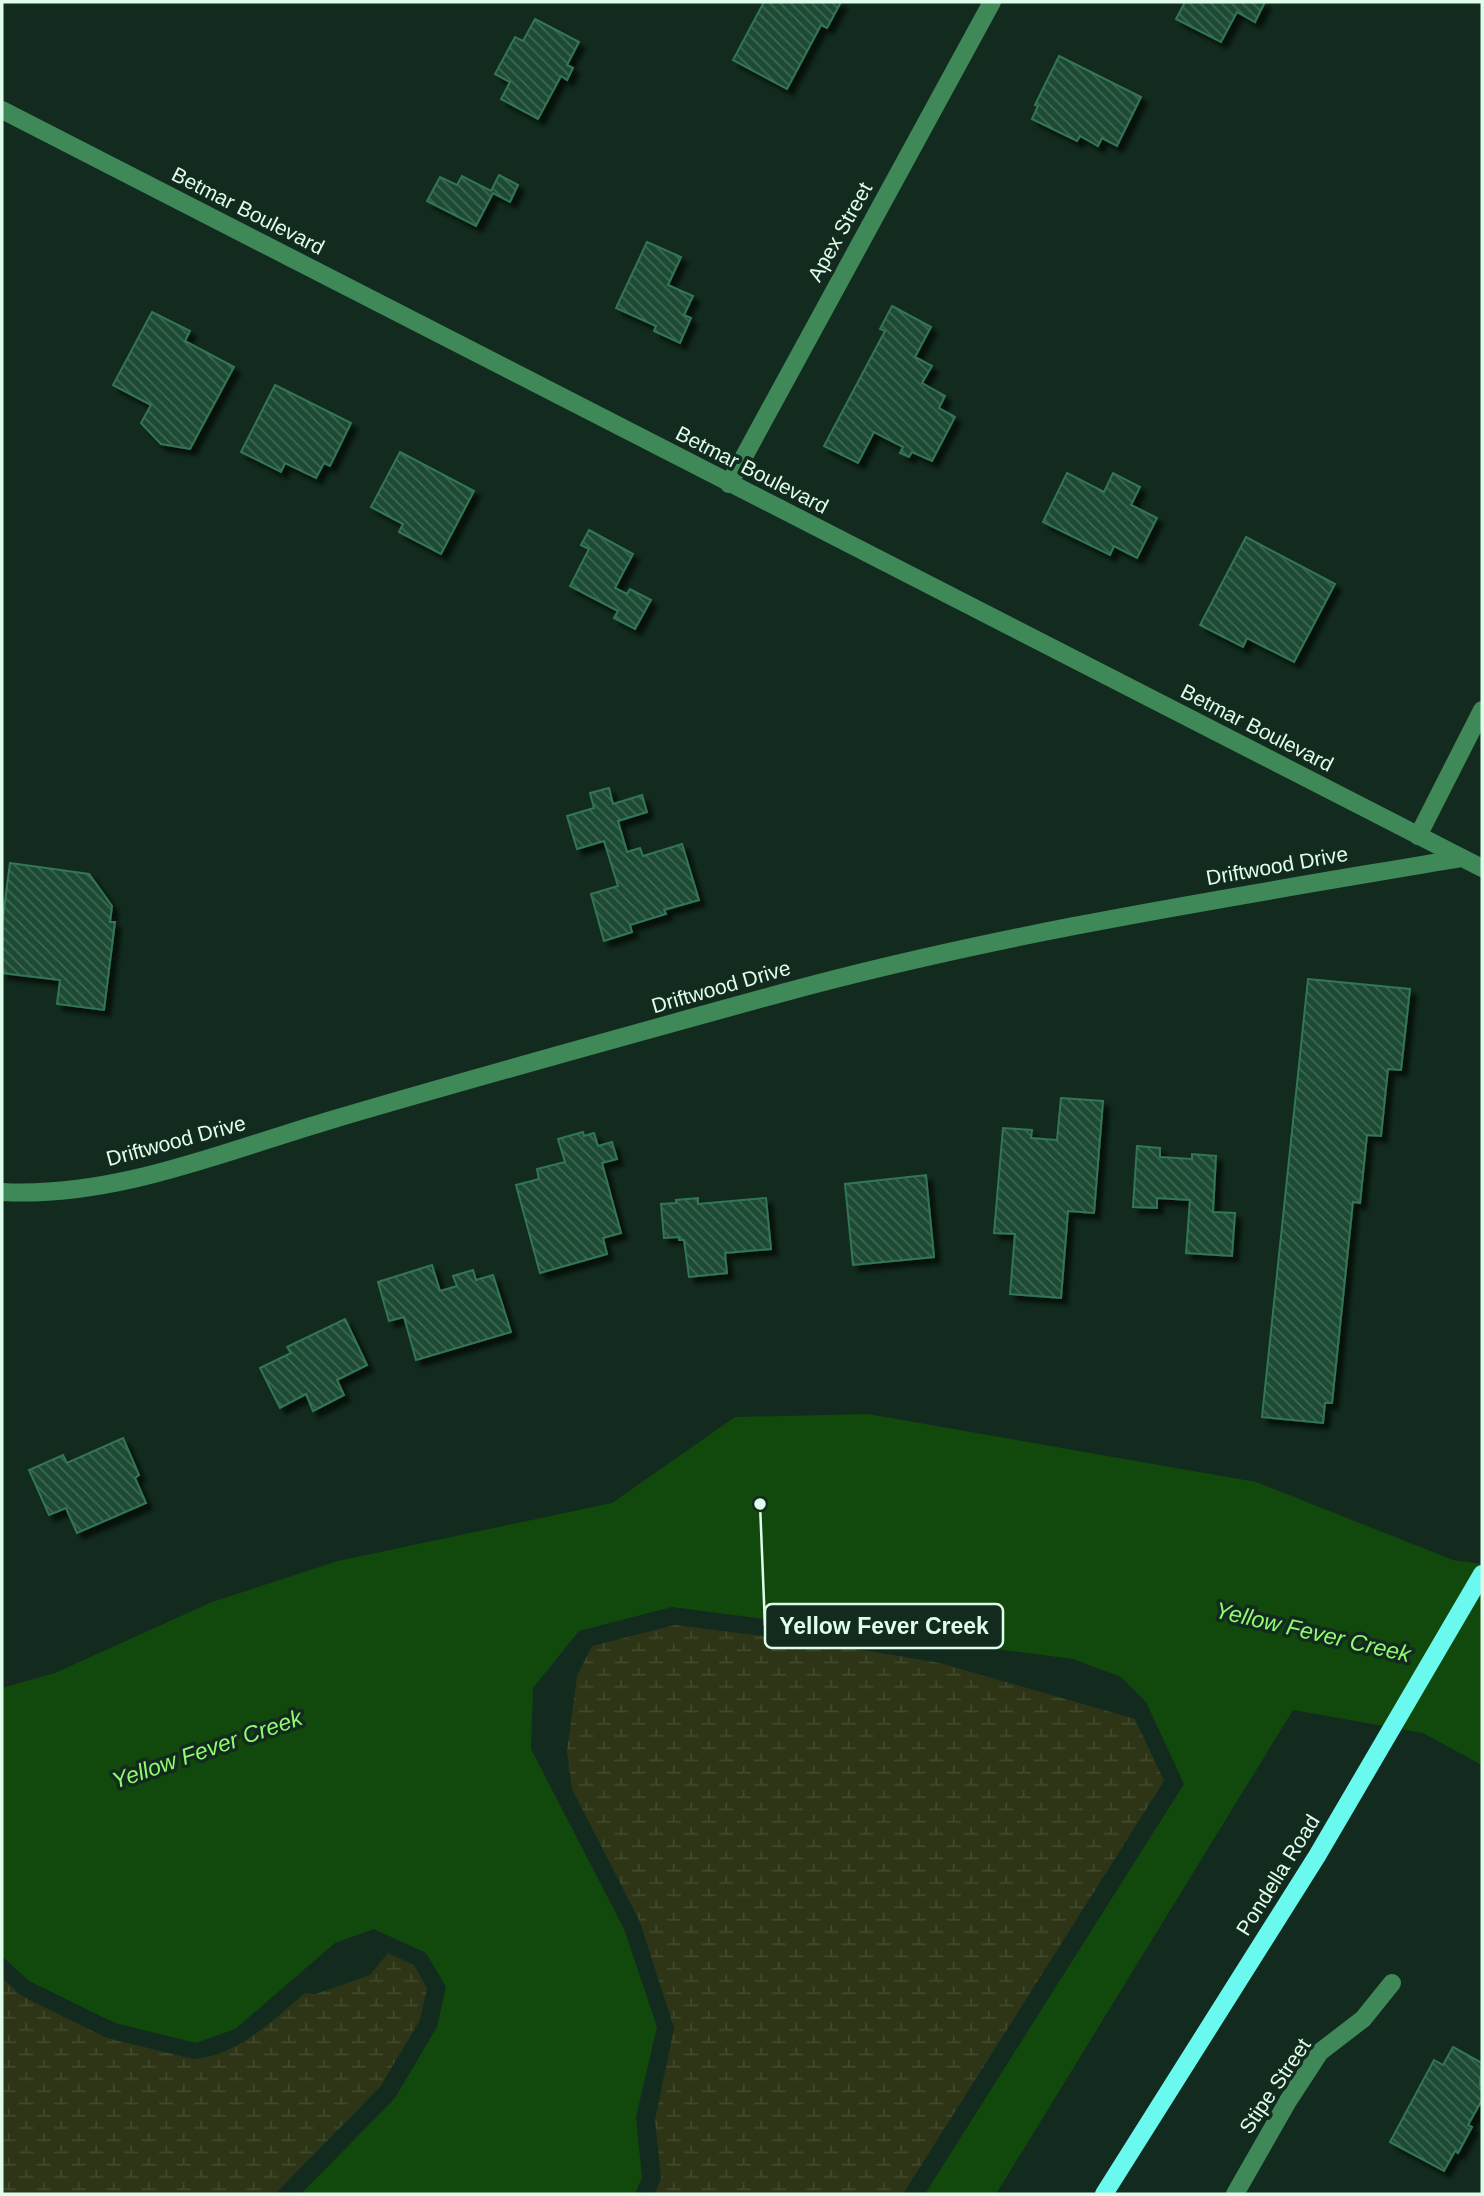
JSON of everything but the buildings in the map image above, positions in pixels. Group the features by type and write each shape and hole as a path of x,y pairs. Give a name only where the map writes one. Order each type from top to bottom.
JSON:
{"main road":[{"name":"Pondella Road","path":"1104,2194 1317,1856 1482,1574"}],"street":[{"name":"Apex Street","path":"729,484 992,2"},
{"name":"Betmar Boulevard","path":"2,110 1482,868"},
{"path":"1418,836 1482,710"},
{"name":"Driftwood Drive","path":"2,1192 61,1190 160,1172 351,1114 786,992 934,954 1090,922 1462,858"},
{"name":"Stipe Street","path":"1235,2194 1288,2101 1320,2052 1363,2019 1392,1983"}],"green space":[{"path":"675,1625 833,1645 940,1663 1135,1719 1164,1781 903,2194 655,2194 661,2178 655,2120 674,2028 640,1922 572,1789 567,1751 577,1676 592,1646"},
{"path":"388,1953 414,1965 427,1988 420,2020 380,2087 275,2194 2,2194 2,1978 22,1996 107,2038 193,2059 210,2056 240,2044 305,1993 316,1994 370,1975"}],"water":[{"path":"868,1414 1256,1482 1453,1560 1482,1564 1482,1765 1423,1733 1293,1710 996,2194 925,2194 1184,1784 1146,1702 1121,1677 1073,1659 672,1607 579,1631 533,1688 531,1749 624,1929 657,2027 636,2117 642,2178 635,2194 301,2194 395,2098 437,2027 446,1987 426,1953 374,1929 335,1943 235,2029 196,2043 115,2023 29,1981 2,1956 2,1688 55,1673 212,1602 338,1561 612,1503 735,1417"}],"place":[{"name":"Yellow Fever Creek","path":"760,1504"}]}
